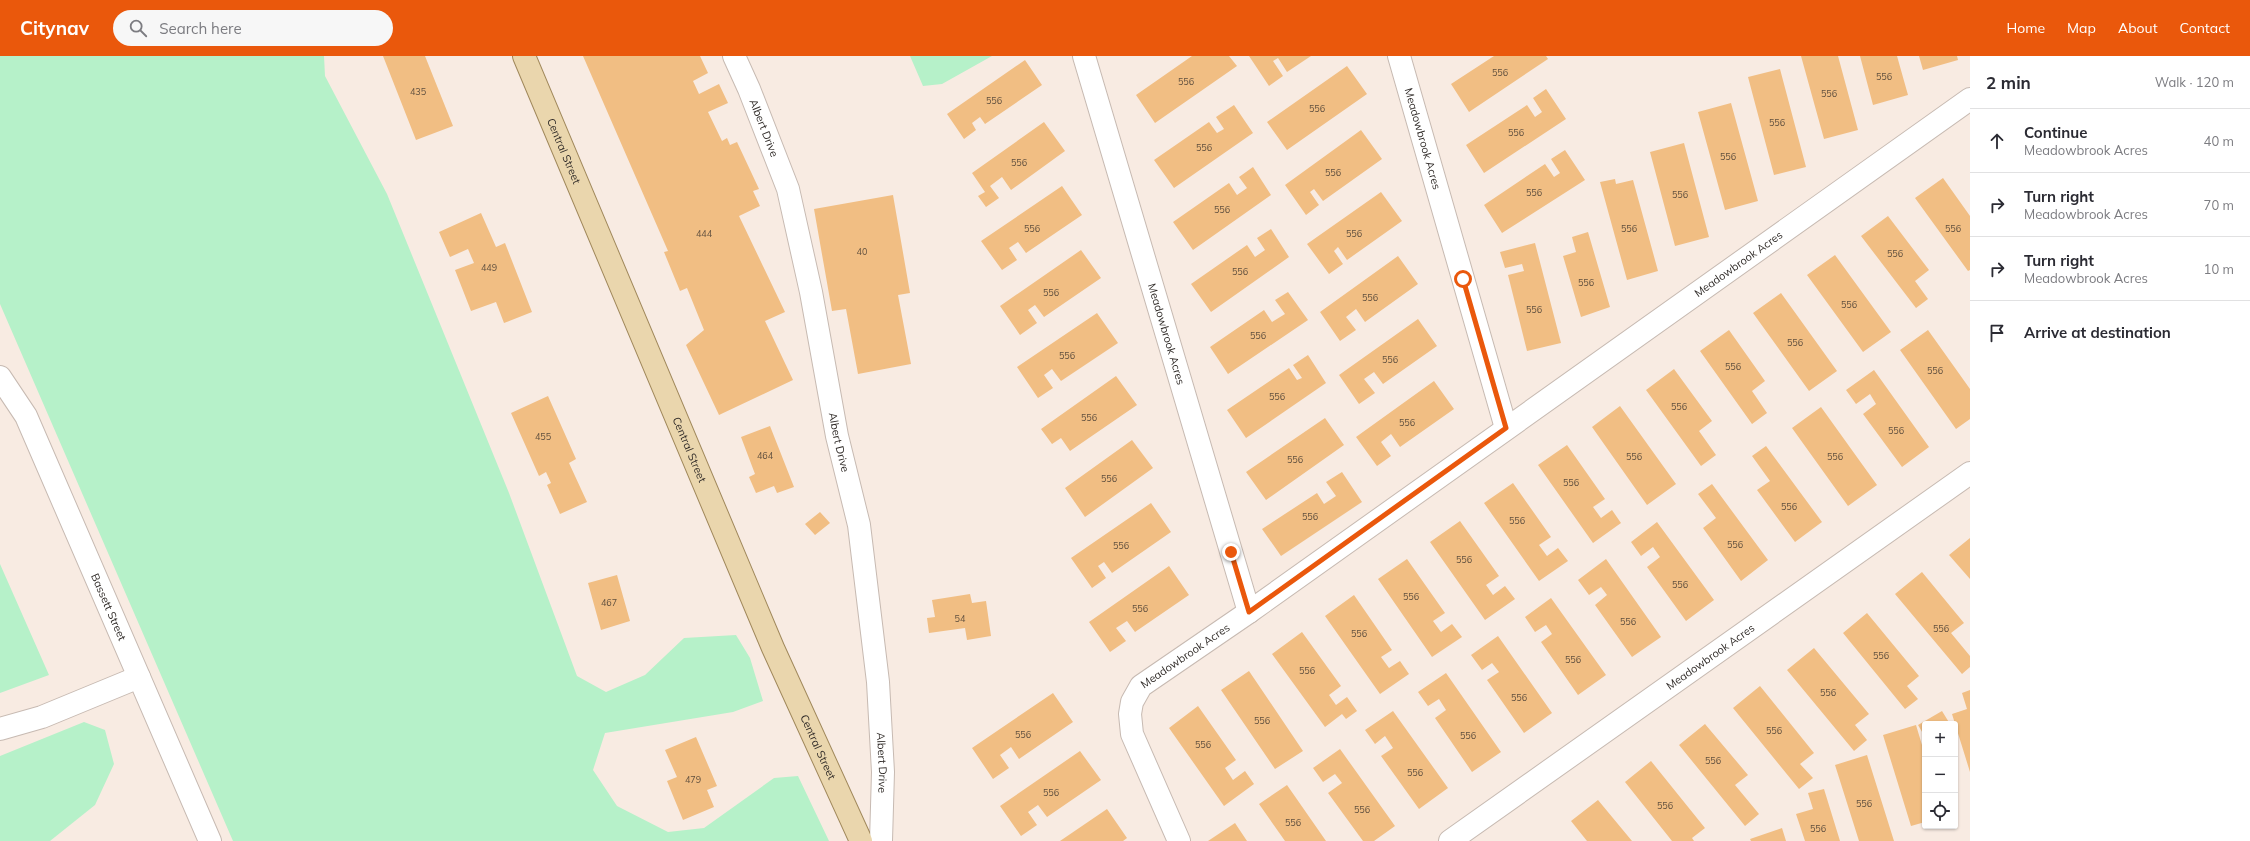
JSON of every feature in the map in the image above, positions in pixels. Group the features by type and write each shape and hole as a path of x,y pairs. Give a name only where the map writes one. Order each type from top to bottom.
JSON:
{"main road":[{"name":"Central Street","path":"524,56 773,648 861,841"}],"street":[{"name":"Albert Drive","path":"734,56 749,89 788,189 812,292 837,436 859,525 878,682 883,772 881,841"},
{"name":"Meadowbrook Acres","path":"1084,56 1249,612"},
{"name":"Meadowbrook Acres","path":"1399,56 1506,428"},
{"name":"Meadowbrook Acres","path":"1180,841 1132,734 1130,724 1132,702 1141,686 1150,678 1249,612 1970,99"},
{"name":"Bassett Street","path":"0,377 26,416 210,841"},
{"name":"Meadowbrook Acres","path":"1450,841 1970,473"},
{"path":"0,729 42,717 139,677"}],"green space":[{"path":"0,56 324,56 325,76 387,194 509,493 577,676 606,692 645,675 684,638 736,635 750,658 763,701 733,712 605,733 593,770 617,806 668,832 704,828 774,778 798,776 829,841 233,841 0,304"},
{"path":"910,56 992,56 942,84 923,86"},
{"path":"0,564 49,675 0,693"},
{"path":"84,722 105,730 114,764 95,805 50,841 0,841 0,756"}],"building":[{"path":"383,56 425,56 453,126 416,140"},
{"path":"583,56 700,56 708,73 693,81 699,94 719,84 728,103 708,112 722,141 727,138 730,145 737,142 759,189 753,191 760,206 739,216 785,312 765,321 793,380 719,415 686,345 704,330 687,288 680,291 664,252 668,251"},
{"path":"1192,56 1229,56 1237,66 1155,123 1136,95"},
{"path":"1249,56 1311,56 1287,72 1278,58 1273,61 1283,76 1269,86"},
{"path":"1494,56 1546,56 1548,59 1469,112 1451,84"},
{"path":"1801,56 1838,56 1858,130 1824,139"},
{"path":"1860,56 1897,56 1908,95 1873,105"},
{"path":"1919,56 1957,56 1958,60 1923,70"},
{"path":"1025,60 1042,85 985,124 980,117 972,123 976,130 964,139 947,114"},
{"path":"1347,66 1367,94 1287,150 1267,122"},
{"path":"1780,69 1806,167 1774,175 1748,77"},
{"path":"1546,89 1566,119 1484,173 1466,145 1527,105 1535,117 1542,112 1533,98"},
{"path":"1731,103 1758,201 1725,210 1698,112"},
{"path":"1234,105 1253,133 1174,188 1154,160 1209,122 1217,133 1224,129 1216,117"},
{"path":"1044,122 1065,151 1011,190 1002,177 990,186 999,198 986,207 978,196 985,192 972,173"},
{"path":"1361,130 1382,159 1323,201 1314,189 1310,192 1319,205 1306,215 1285,185"},
{"path":"1684,143 1709,237 1675,246 1650,152"},
{"path":"1565,150 1585,180 1502,233 1484,205 1545,164 1554,177 1560,173 1551,159"},
{"path":"1253,167 1271,195 1193,250 1173,222 1229,183 1237,195 1247,188 1239,177"},
{"path":"1943,178 1970,216 1970,270 1968,271 1915,198"},
{"path":"1615,179 1616,184 1633,180 1658,271 1627,280 1600,182"},
{"path":"1062,186 1082,215 1026,253 1018,242 1009,248 1017,260 1002,270 981,241"},
{"path":"1381,192 1402,221 1347,260 1338,247 1334,251 1343,264 1329,274 1307,244"},
{"path":"893,195 910,293 898,295 911,364 858,374 846,309 832,311 814,209"},
{"path":"481,213 496,247 505,243 532,312 504,323 496,302 471,311 455,270 474,263 468,249 450,257 439,232"},
{"path":"1888,216 1929,270 1915,281 1928,299 1916,308 1861,236"},
{"path":"1271,229 1289,257 1211,312 1191,284 1247,245 1255,257 1265,250 1257,238"},
{"path":"1588,232 1610,307 1581,317 1563,256 1576,252 1572,237"},
{"path":"1535,243 1561,343 1527,351 1508,275 1524,271 1522,264 1505,268 1500,252"},
{"path":"1081,250 1101,278 1044,317 1035,305 1028,310 1037,323 1020,335 1000,306"},
{"path":"1835,255 1891,332 1863,352 1807,275"},
{"path":"1398,256 1418,284 1365,322 1356,309 1346,317 1356,330 1340,341 1320,312"},
{"path":"1288,292 1308,320 1228,374 1210,347 1264,310 1272,322 1285,314 1275,300"},
{"path":"1781,293 1837,371 1809,391 1753,313"},
{"path":"1097,313 1118,343 1061,381 1052,369 1044,375 1053,388 1038,398 1017,367"},
{"path":"1418,319 1437,346 1383,384 1374,372 1364,379 1375,393 1359,404 1339,375"},
{"path":"1729,330 1765,381 1752,391 1767,413 1752,424 1700,351"},
{"path":"1928,330 1970,389 1970,419 1956,429 1900,350"},
{"path":"1308,355 1326,383 1246,438 1227,410 1289,368 1297,380 1302,378 1293,365"},
{"path":"1674,369 1712,421 1699,431 1716,455 1701,466 1646,390"},
{"path":"1874,370 1929,447 1902,467 1863,414 1876,404 1870,394 1856,404 1846,390"},
{"path":"1116,376 1137,405 1070,451 1061,438 1052,444 1041,429"},
{"path":"1434,381 1454,409 1400,447 1391,434 1381,442 1391,456 1377,466 1356,437"},
{"path":"548,396 576,459 569,463 587,502 560,514 547,485 551,483 546,472 539,476 511,413"},
{"path":"1620,406 1676,484 1647,505 1592,427"},
{"path":"1821,407 1877,485 1848,506 1792,428"},
{"path":"1325,418 1344,445 1266,500 1246,472"},
{"path":"770,426 794,487 777,493 774,486 756,493 749,477 755,474 741,437"},
{"path":"1132,440 1153,468 1085,517 1065,488"},
{"path":"1567,445 1605,499 1593,507 1601,518 1612,510 1621,523 1593,543 1538,465"},
{"path":"1766,446 1822,522 1795,542 1757,490 1770,481 1752,456"},
{"path":"1342,472 1362,502 1281,556 1262,529 1317,493 1324,504 1336,496 1326,482"},
{"path":"1513,483 1551,537 1539,545 1547,556 1558,548 1568,561 1539,581 1484,503"},
{"path":"1712,484 1768,560 1741,581 1703,528 1716,518 1698,494"},
{"path":"1151,503 1171,532 1112,573 1104,562 1098,566 1106,578 1092,588 1071,558"},
{"path":"820,512 830,523 815,535 805,524"},
{"path":"1460,521 1499,576 1486,585 1493,595 1505,586 1515,599 1485,620 1430,542"},
{"path":"1657,522 1714,600 1686,621 1647,567 1660,557 1653,547 1641,556 1631,542"},
{"path":"1970,538 1970,579 1949,555"},
{"path":"1407,559 1445,613 1433,621 1441,632 1452,624 1462,637 1432,657 1378,579"},
{"path":"1606,559 1661,637 1632,657 1595,605 1607,595 1601,587 1589,595 1578,580"},
{"path":"1169,566 1189,595 1135,632 1127,621 1116,628 1126,641 1110,652 1089,622"},
{"path":"1922,572 1964,623 1951,633 1970,656 1970,667 1962,674 1895,594"},
{"path":"617,575 630,621 601,630 588,583"},
{"path":"970,594 972,603 986,601 991,636 967,640 965,628 929,633 927,618 935,617 932,600"},
{"path":"1354,595 1392,650 1381,657 1389,668 1400,661 1409,674 1380,694 1325,616"},
{"path":"1551,598 1606,675 1578,695 1541,642 1552,634 1546,625 1535,632 1525,617"},
{"path":"1867,613 1919,676 1907,686 1918,699 1905,709 1843,633"},
{"path":"1302,632 1341,686 1329,695 1336,705 1347,697 1357,711 1346,719 1342,714 1325,727 1272,654"},
{"path":"1498,636 1552,713 1524,733 1487,680 1499,672 1492,663 1482,670 1471,655"},
{"path":"1814,648 1869,714 1855,725 1867,740 1854,751 1787,670"},
{"path":"1249,671 1303,751 1275,769 1221,690"},
{"path":"1446,673 1501,752 1472,772 1435,718 1446,710 1439,699 1428,706 1418,692"},
{"path":"1760,686 1814,753 1800,764 1813,778 1799,789 1733,708"},
{"path":"1970,690 1970,772 1958,733 1958,721 1954,721 1952,714 1967,709 1962,693"},
{"path":"1053,693 1073,722 1019,759 1011,747 1000,755 1009,768 993,779 972,748"},
{"path":"1198,706 1236,760 1225,768 1233,780 1245,771 1254,784 1224,806 1169,728"},
{"path":"1393,711 1448,788 1419,809 1381,756 1393,748 1385,736 1375,744 1365,730"},
{"path":"1942,711 1948,721 1925,721"},
{"path":"1922,723 1922,732 1918,725"},
{"path":"1705,724 1748,775 1735,785 1759,814 1745,826 1679,745"},
{"path":"1916,725 1922,745 1922,823 1911,826 1883,735"},
{"path":"696,737 717,786 707,790 714,807 683,820 667,781 677,777 665,750"},
{"path":"1340,749 1395,826 1374,841 1363,841 1328,793 1342,783 1335,774 1323,782 1313,768"},
{"path":"1080,751 1101,780 1047,817 1038,805 1028,812 1037,825 1021,836 1000,806"},
{"path":"1867,755 1894,841 1859,841 1835,765"},
{"path":"1651,761 1705,828 1692,838 1694,841 1672,841 1625,782"},
{"path":"1287,785 1326,841 1285,841 1259,804"},
{"path":"1824,789 1840,841 1805,841 1796,814 1813,809 1808,793"},
{"path":"1598,800 1632,841 1587,841 1571,821"},
{"path":"1107,809 1127,838 1123,841 1060,841"},
{"path":"1235,823 1247,841 1208,841"},
{"path":"1782,828 1786,841 1751,841 1750,839"}],"route":[{"path":"1231,552 1249,612 1506,428 1463,279"}]}
